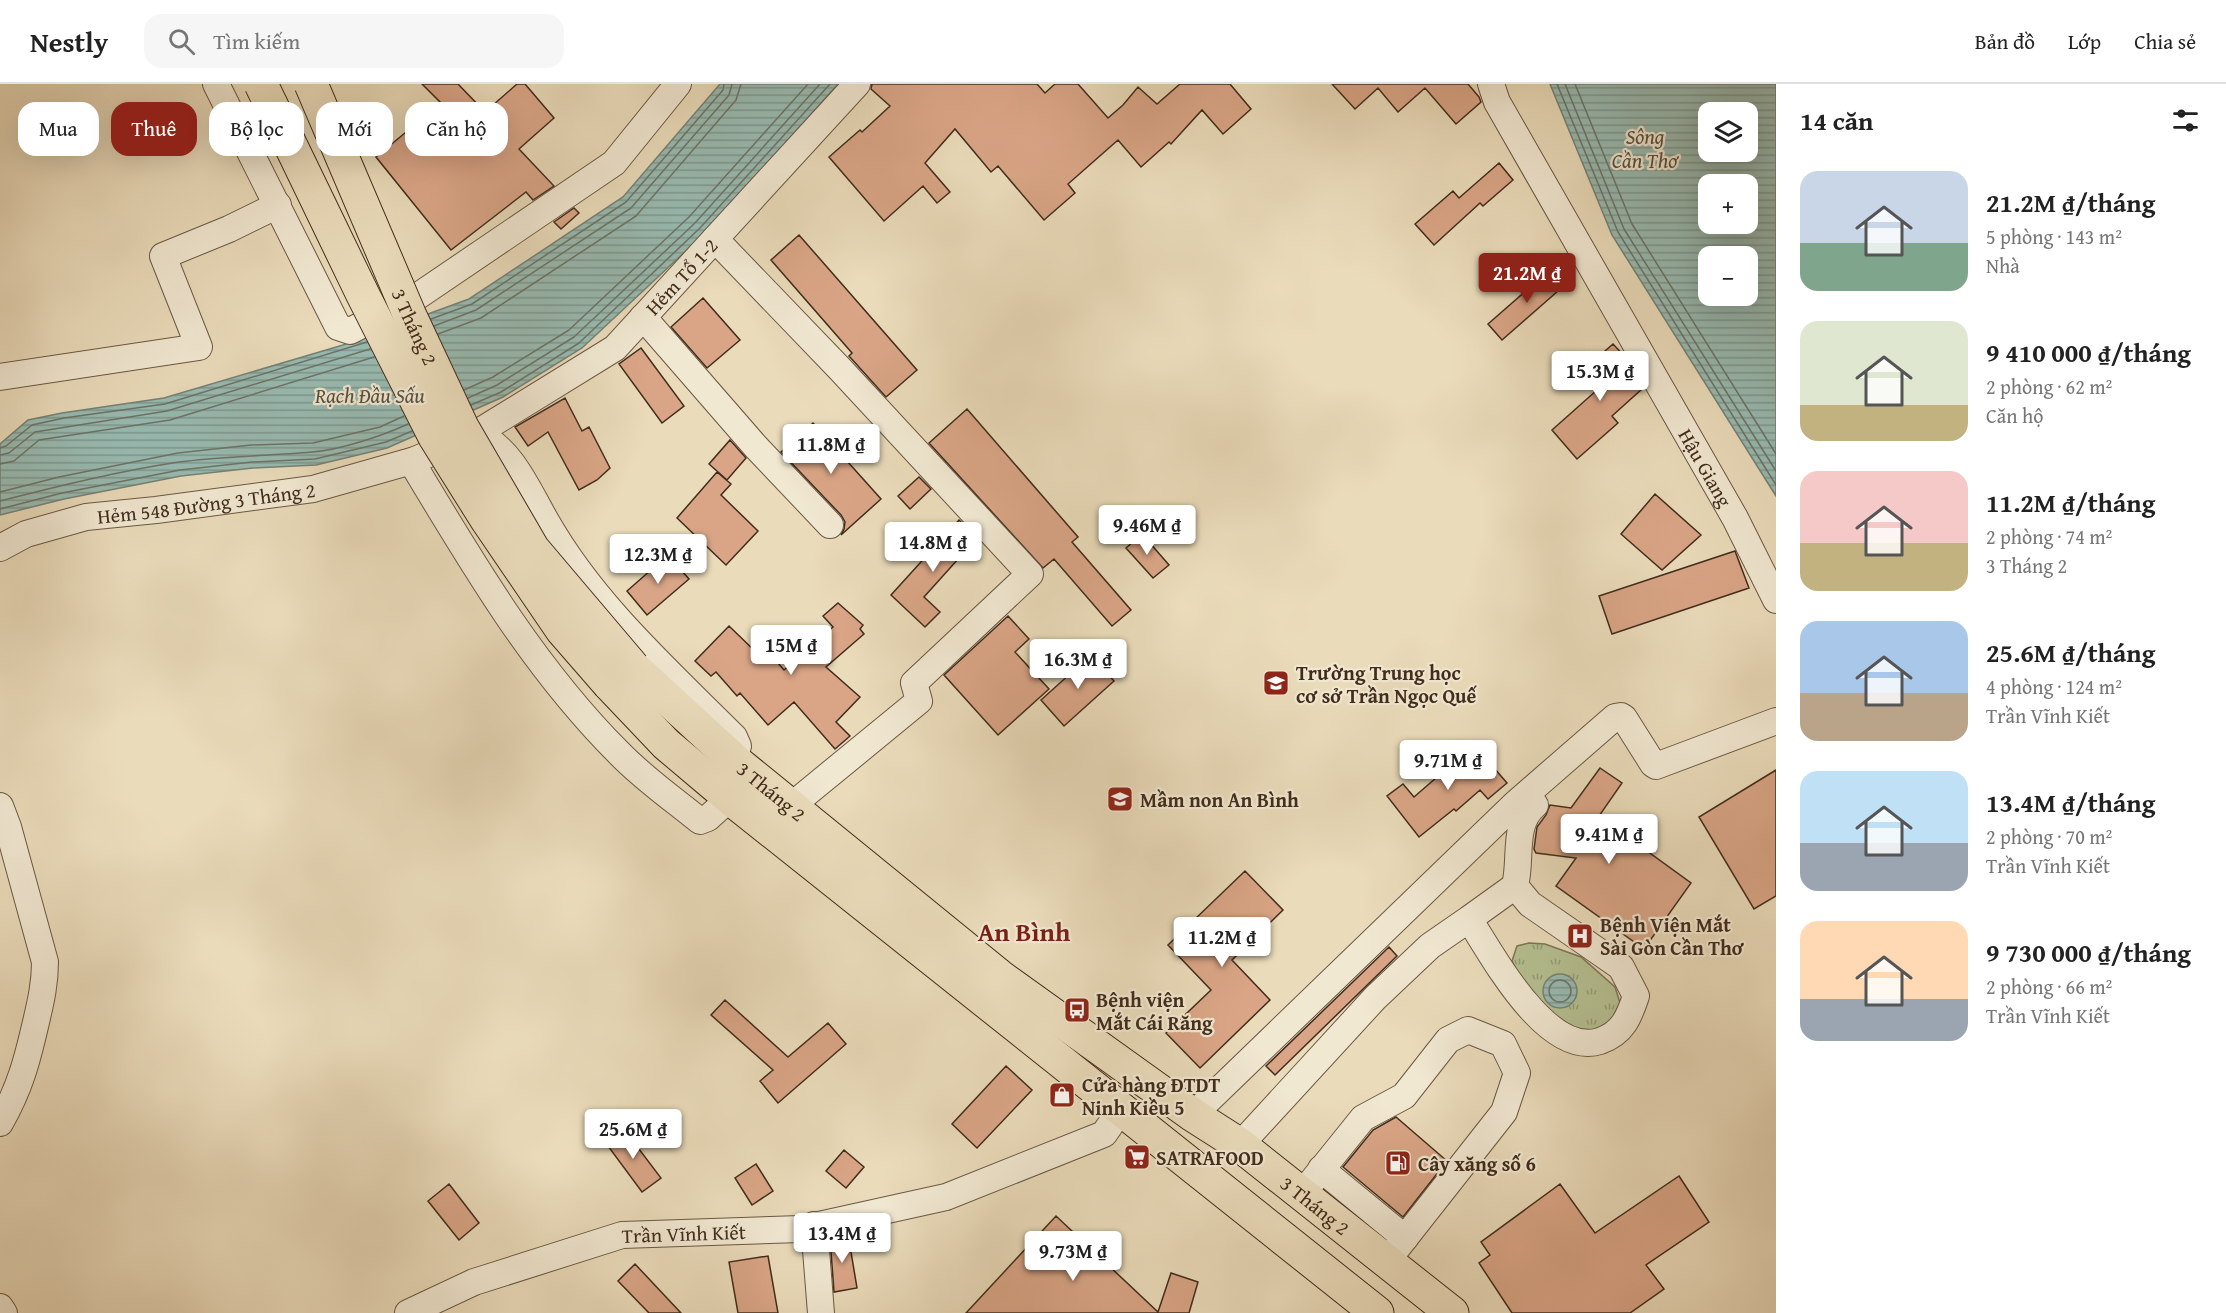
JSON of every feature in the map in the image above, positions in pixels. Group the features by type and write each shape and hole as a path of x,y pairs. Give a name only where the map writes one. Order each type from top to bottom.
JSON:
{"highway":[{"name":"3 Tháng 2","path":"261,84 435,436 486,520 556,621 621,676 734,760 1002,978 1193,1115 1240,1145 1301,1194 1396,1250 1452,1313"},
{"name":"3 Tháng 2","path":"311,84 410,316 462,427 533,549 666,744 730,798 1377,1313"}],"street":[{"path":"216,84 338,327 350,331 418,296 614,164 678,84"},
{"path":"328,84 366,182 418,296"},
{"name":"Hẻm Tổ 1-2","path":"415,460 477,433 615,348 857,84"},
{"name":"Hậu Giang","path":"1491,84 1497,102 1735,518 1776,600"},
{"path":"0,377 199,347 163,255 229,229 278,206"},
{"path":"716,239 1030,574 914,683 919,701 791,806"},
{"path":"643,317 756,447 830,525"},
{"path":"477,433 491,440 511,460 559,544 614,615 734,737 738,746 734,760"},
{"path":"415,460 417,471 486,585 555,683 620,755 699,821 708,818 730,798"},
{"name":"Hẻm 548 Đường 3 Tháng 2","path":"0,548 26,534 86,517 313,489 415,460"},
{"path":"1193,1115 1515,804 1615,717 1624,718 1656,766 1776,721"},
{"path":"1240,1145 1375,998 1430,946 1515,886 1522,822 1528,811 1535,805"},
{"path":"0,806 8,827 45,962 45,981 24,1074 15,1097 0,1123"},
{"path":"1469,919 1517,993 1551,1029 1589,1044 1610,1037 1628,1020 1636,996 1621,967 1530,904 1515,886"},
{"path":"1301,1194 1363,1118 1404,1096 1448,1040 1468,1030 1503,1044 1517,1073 1504,1112 1396,1250 1321,1170"},
{"name":"Trần Vĩnh Kiết","path":"408,1313 474,1282 622,1235 801,1229 946,1197 1104,1134 1122,1108"},
{"path":"814,1225 820,1313"},
{"path":"0,1307 4,1313"}],"green space":[{"path":"1529,943 1545,944 1581,957 1615,987 1621,1006 1609,1031 1583,1031 1569,1026 1558,1020 1539,1003 1523,982 1512,961 1517,946"}],"water":[{"name":"Rạch Đầu Sấu","path":"720,84 838,84 705,233 582,348 503,397 387,448 316,465 253,468 181,476 64,499 0,515 0,444 28,420 164,398 343,345 469,299 623,197"},
{"name":"Sông Cần Thơ","path":"1550,84 1776,84 1776,496 1612,235"},
{"path":"1560,974 1572,979 1577,991 1572,1003 1560,1008 1548,1003 1543,991 1548,979"}],"building":[{"path":"422,84 458,84 475,102 440,102"},
{"path":"517,84 525,84 554,118 519,149 554,186 533,200 526,192 451,250 376,157 393,156 393,143 405,133 405,156 508,156 508,102 496,102"},
{"path":"872,84 1037,84 1045,93 1055,84 1078,84 1108,118 1138,87 1157,104 1180,84 1230,84 1251,109 1223,134 1202,110 1171,144 1169,142 1141,167 1118,140 1068,184 1075,193 1044,220 998,166 991,172 955,129 925,163 950,192 937,203 923,186 884,221 829,157 860,130 862,132 890,106 871,89"},
{"path":"1332,84 1468,84 1481,102 1456,124 1425,88 1398,112 1378,88 1355,109"},
{"path":"1499,163 1513,180 1483,206 1480,203 1434,245 1415,224 1453,191 1459,198"},
{"path":"574,208 579,213 561,229 554,222"},
{"path":"799,235 917,370 886,397 849,356 852,353 771,260"},
{"path":"1552,268 1566,284 1502,340 1488,324"},
{"path":"703,298 740,340 707,368 671,327"},
{"path":"1613,344 1628,360 1643,388 1612,416 1618,423 1577,459 1552,430 1597,390 1581,372"},
{"path":"641,348 684,406 662,423 619,364"},
{"path":"565,398 582,431 589,427 610,468 597,480 579,490 548,432 528,446 515,427"},
{"path":"967,409 1078,537 1072,542 1131,610 1112,626 1054,559 1043,568 929,443"},
{"path":"813,423 881,499 841,535 845,522 841,515 781,452"},
{"path":"730,440 746,458 727,480 709,464"},
{"path":"717,472 731,484 721,495 758,531 726,565 677,518"},
{"path":"919,477 931,489 910,509 898,496"},
{"path":"1655,494 1701,535 1662,570 1621,534"},
{"path":"959,520 977,538 924,597 940,612 925,627 891,595"},
{"path":"1142,534 1169,565 1153,578 1126,548"},
{"path":"1735,551 1749,588 1612,634 1599,596"},
{"path":"668,555 689,579 647,615 627,591"},
{"path":"838,603 863,625 860,629 864,634 826,667 860,697 836,722 850,736 835,749 794,702 768,725 740,693 737,696 716,672 711,676 695,661 729,626 758,654 765,648 784,670 833,627 823,616"},
{"path":"1008,616 1029,639 1015,652 1049,689 998,735 944,675"},
{"path":"1091,655 1114,681 1064,726 1041,700"},
{"path":"1474,745 1507,783 1488,799 1480,790 1456,811 1454,809 1419,837 1387,796 1403,784 1414,797"},
{"name":"Bệnh Viện Mắt Sài Gòn Cần Thơ","path":"1600,768 1622,783 1599,816 1691,883 1644,949 1556,886 1576,858 1536,853 1534,849 1537,827 1550,805 1571,808"},
{"path":"1776,770 1776,896 1754,909 1699,817"},
{"path":"1245,871 1283,910 1232,960 1270,1000 1200,1068 1166,1033 1211,990 1168,945"},
{"path":"1389,947 1397,956 1275,1075 1266,1066"},
{"path":"725,1000 788,1057 828,1023 846,1044 778,1103 760,1081 773,1070 711,1015"},
{"path":"1006,1066 1032,1090 977,1148 952,1124"},
{"path":"1396,1117 1447,1161 1403,1217 1343,1167 1373,1130"},
{"path":"623,1128 661,1178 642,1192 605,1142"},
{"path":"844,1150 864,1167 846,1188 826,1171"},
{"path":"756,1164 773,1191 752,1205 735,1178"},
{"path":"1679,1176 1709,1222 1646,1265 1664,1289 1630,1313 1512,1313 1479,1263 1490,1255 1481,1242 1560,1184 1595,1233"},
{"path":"449,1184 479,1223 459,1240 428,1201"},
{"path":"1056,1216 1158,1312 1171,1273 1198,1282 1189,1313 966,1313"},
{"path":"848,1234 857,1288 834,1292 830,1238"},
{"path":"768,1256 778,1313 738,1313 729,1262"},
{"path":"635,1264 681,1313 649,1313 618,1281"}],"place":[{"name":"Trường Trung học cơ sở Trần Ngọc Quế","path":"1276,683"},
{"name":"Mầm non An Bình","path":"1120,799"},
{"name":"Bệnh Viện Mắt Sài Gòn Cần Thơ","path":"1580,936"},
{"name":"Bệnh viện Mắt Cái Răng","path":"1077,1010"},
{"name":"Cửa hàng ĐTDT Ninh Kiều 5","path":"1062,1095"},
{"name":"SATRAFOOD","path":"1137,1157"},
{"name":"Cây xăng số 6","path":"1398,1163"}],"district":[{"name":"An Bình","path":"1024,931"}]}
